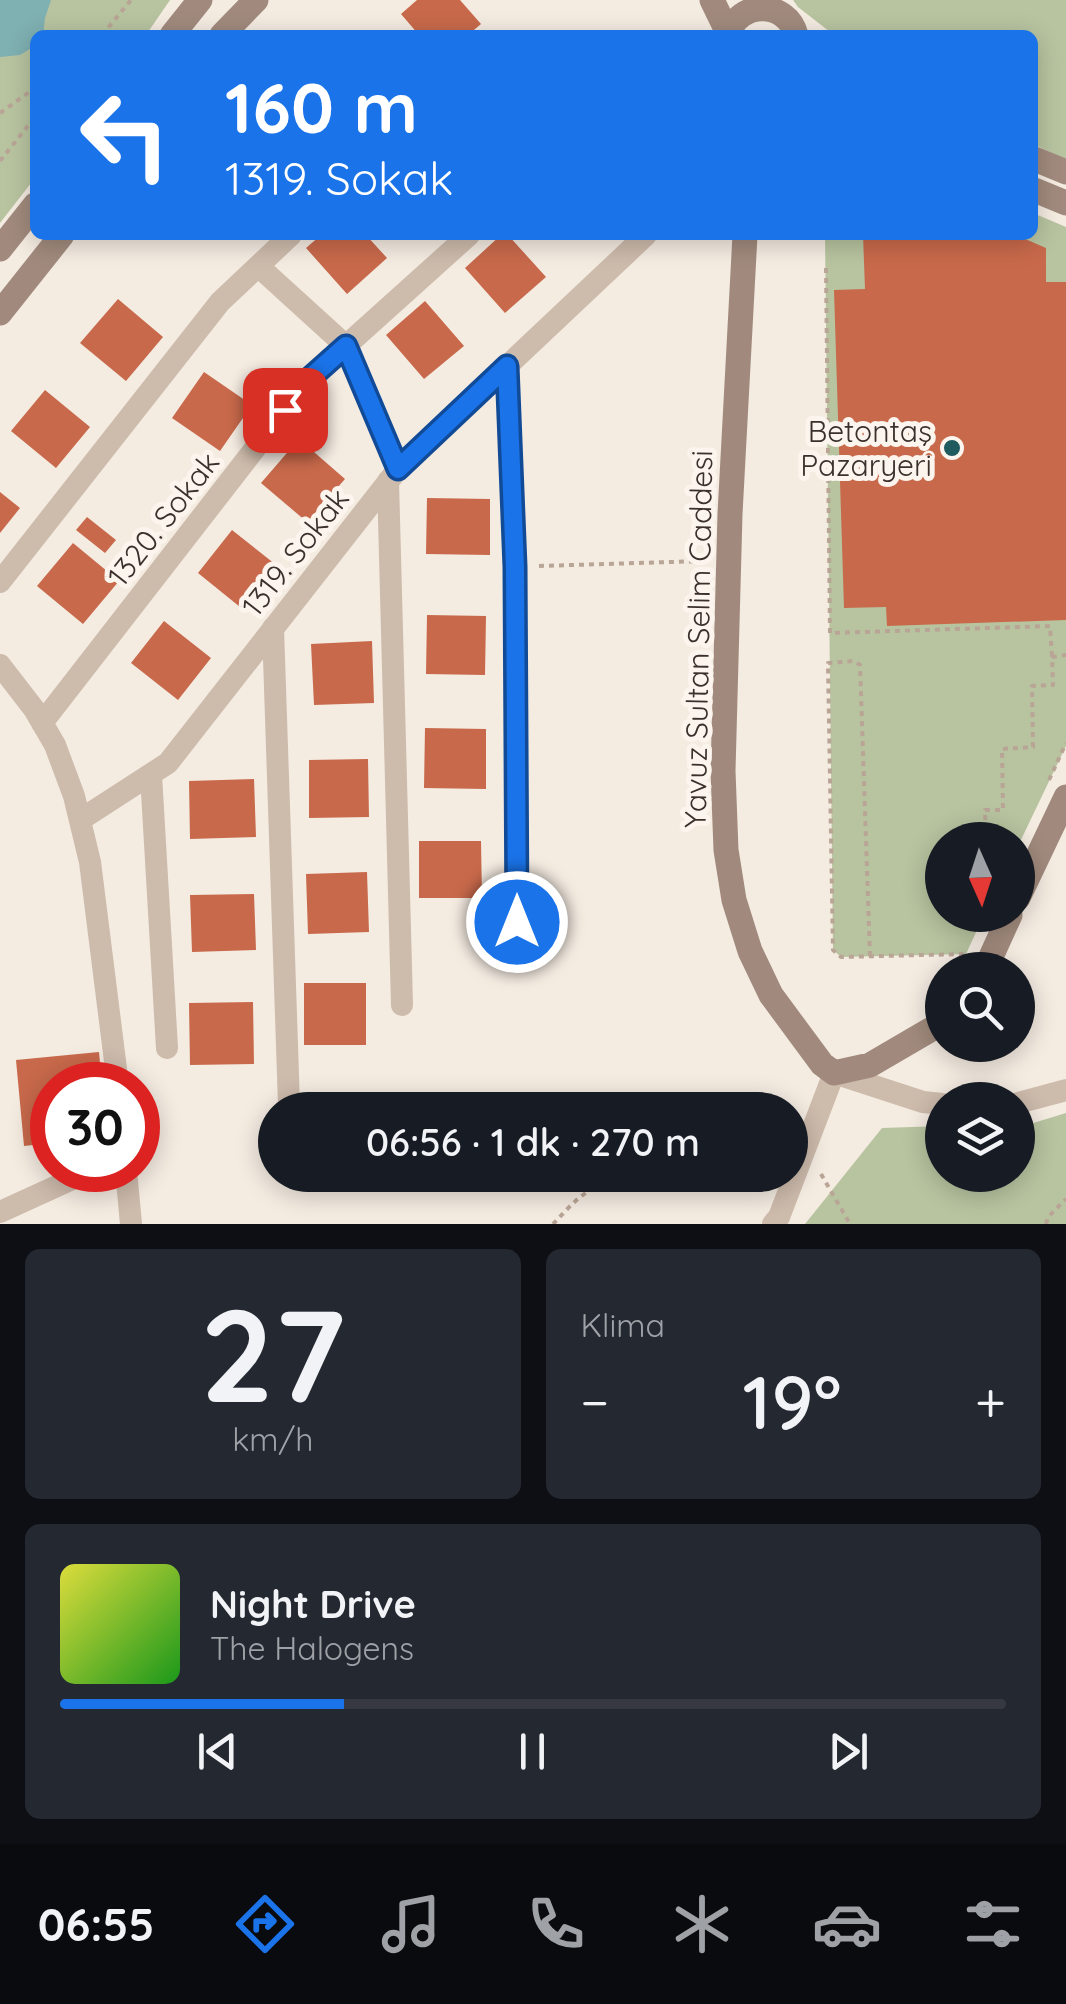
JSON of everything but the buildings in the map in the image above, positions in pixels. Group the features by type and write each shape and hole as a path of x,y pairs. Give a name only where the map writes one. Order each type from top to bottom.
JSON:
{"street":[{"path":"176,30 200,0"},
{"path":"227,30 256,0"},
{"path":"712,0 726,30"},
{"path":"729,30 738,13 768,2 781,10 797,30"},
{"path":"1038,160 1066,172"},
{"path":"1038,191 1066,203"},
{"path":"0,249 30,211"},
{"path":"0,313 58,240"},
{"path":"0,582 220,302 286,240"},
{"name":"1320. Sokak","path":"42,723 309,379 463,240"},
{"name":"1319. Sokak","path":"80,820 168,763 393,475 641,240"},
{"name":"Yavuz Sultan Selim Caddesi","path":"745,240 729,560 723,771 726,850 734,900 750,951 771,995 822,1064 834,1073"},
{"path":"258,266 346,346 393,475 402,1005"},
{"path":"507,366 515,567 517,922"},
{"path":"273,628 289,1092"},
{"path":"0,665 56,745 80,820 90,862 115,1062"},
{"path":"150,775 167,1048"},
{"path":"1035,862 1066,797"},
{"path":"834,1073 870,1065 925,1033"},
{"path":"834,1073 925,1102"},
{"path":"808,1141 834,1073"},
{"path":"1035,1100 1066,1090"},
{"path":"0,1212 44,1192"},
{"path":"128,1192 131,1224"},
{"path":"773,1224 788,1192"}],"path":[{"path":"106,30 131,0"},
{"path":"0,112 30,91"},
{"path":"0,161 30,123"},
{"path":"826,268 830,633 1050,626 1053,685 1032,686 1033,747 1002,749 1003,810 985,810 985,822"},
{"path":"515,567 729,560"},
{"path":"1052,657 1066,655"},
{"path":"870,956 860,665 854,660 828,663 833,950 841,957 966,954 972,941"},
{"path":"808,1154 850,1224"},
{"path":"553,1224 588,1192"},
{"path":"1046,1224 1066,1200"}],"green space":[{"path":"0,0 170,0 149,30 30,30 30,184 0,223"},
{"path":"793,0 1066,0 1066,160 1038,146 1038,30 828,30"},
{"path":"1038,215 1066,227 1066,746 1030,822 925,822 925,932 976,932 967,952 841,957 833,950 825,240 1038,240"},
{"path":"1066,1113 1066,1224 805,1224 882,1128 925,1127 925,1192 1035,1192 1035,1122"}],"water":[{"path":"0,0 51,0 44,30 30,30 30,49 20,55 0,57"}],"place":[{"name":"Betontaş Pazaryeri","path":"952,448"}],"route":[{"path":"285,410 309,379 346,346 398,469 507,366 515,567 517,922"}]}
